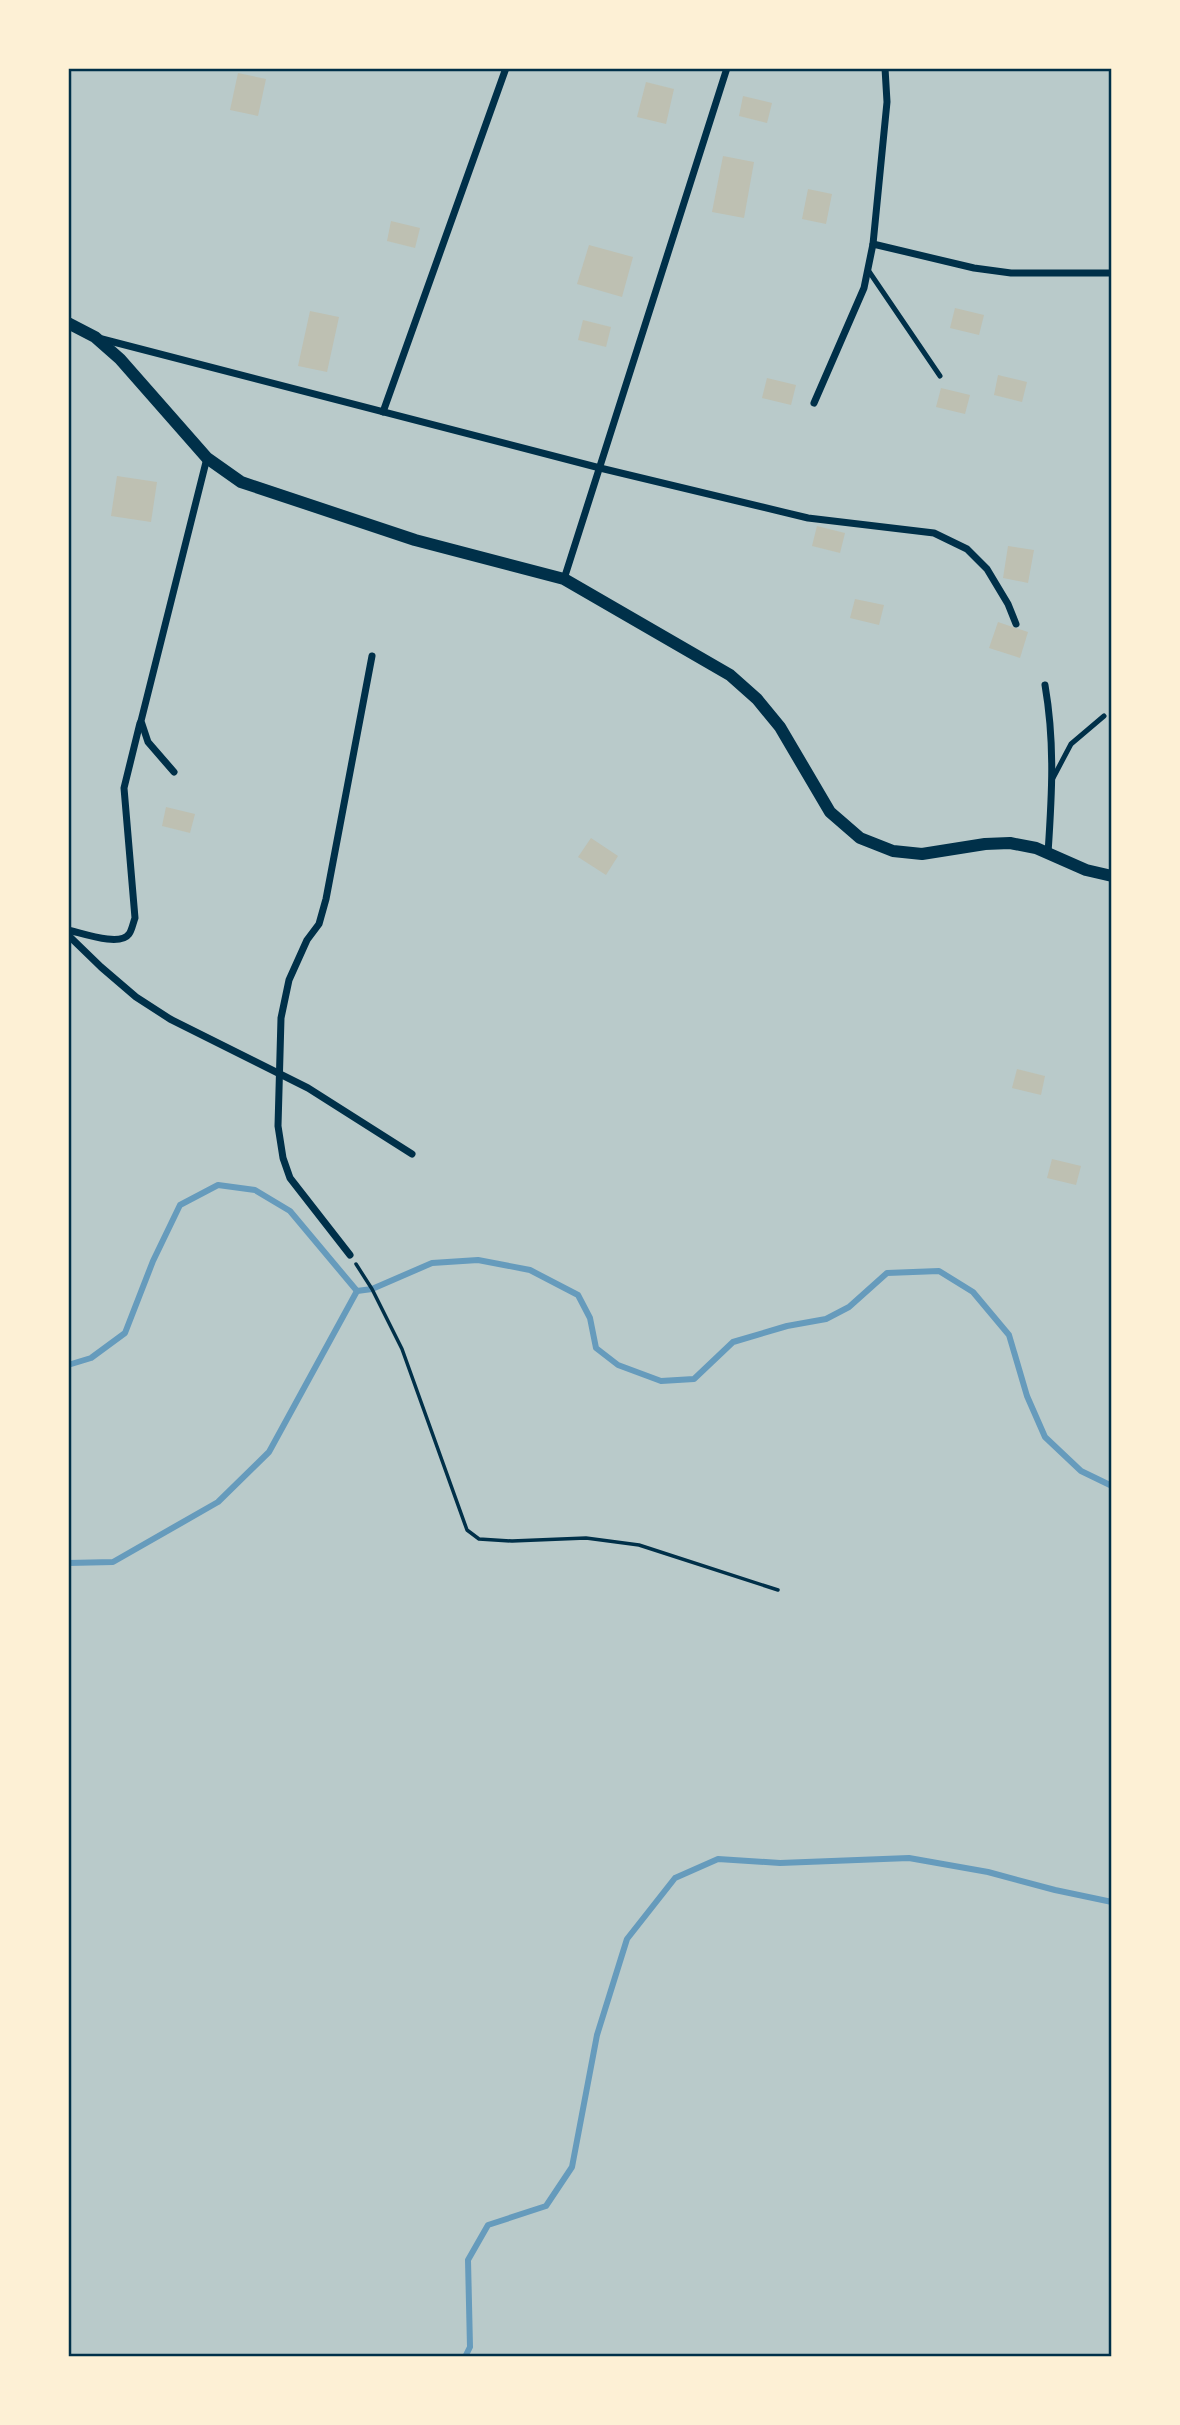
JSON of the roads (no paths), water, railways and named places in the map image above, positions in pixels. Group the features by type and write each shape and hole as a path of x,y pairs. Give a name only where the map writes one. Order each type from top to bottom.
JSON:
{"street":[{"path":"383,412 506,68"},
{"path":"564,579 727,68"},
{"path":"814,403 864,288 868,270 887,102 885,68"},
{"path":"873,244 974,268 1011,273 1112,273"},
{"path":"68,323 95,337 600,468 808,518 934,533 967,549 987,569 1008,604 1016,624"},
{"path":"95,337 120,359 207,458 241,482 415,540 564,579 730,675 757,699 780,727 830,812 860,838 893,851 922,854 1010,843 1036,848 1086,870 1112,876"},
{"path":"68,932 113,940 126,938 135,918 124,788 207,458"},
{"path":"350,1255 290,1178 283,1158 278,1126 281,1018 289,980 307,940 319,924 326,899 372,656"},
{"path":"1045,685 1052,722 1053,761 1048,854"},
{"path":"141,721 148,742 174,772"},
{"path":"68,932 101,967 170,1019 309,1088 412,1154"}],"lane":[{"path":"868,270 940,376"},
{"path":"1051,782 1070,744 1104,716"}],"waterway":[{"path":"68,1365 91,1358 125,1333 153,1261 180,1205 218,1185 255,1190 290,1211 357,1291"},
{"path":"357,1291 372,1289 432,1263 478,1260 530,1270 578,1295 590,1318 596,1348 618,1365 661,1381 694,1379 733,1342 787,1326 826,1319 849,1307 887,1273 939,1271 973,1292 1009,1335 1027,1396 1045,1437 1081,1471 1112,1486"},
{"path":"68,1563 113,1562 218,1502 269,1452 357,1291"},
{"path":"465,2357 470,2347 468,2260 488,2225 546,2206 572,2167 597,2035 627,1939 675,1878 718,1859 780,1863 909,1858 988,1872 1112,1902"}]}
